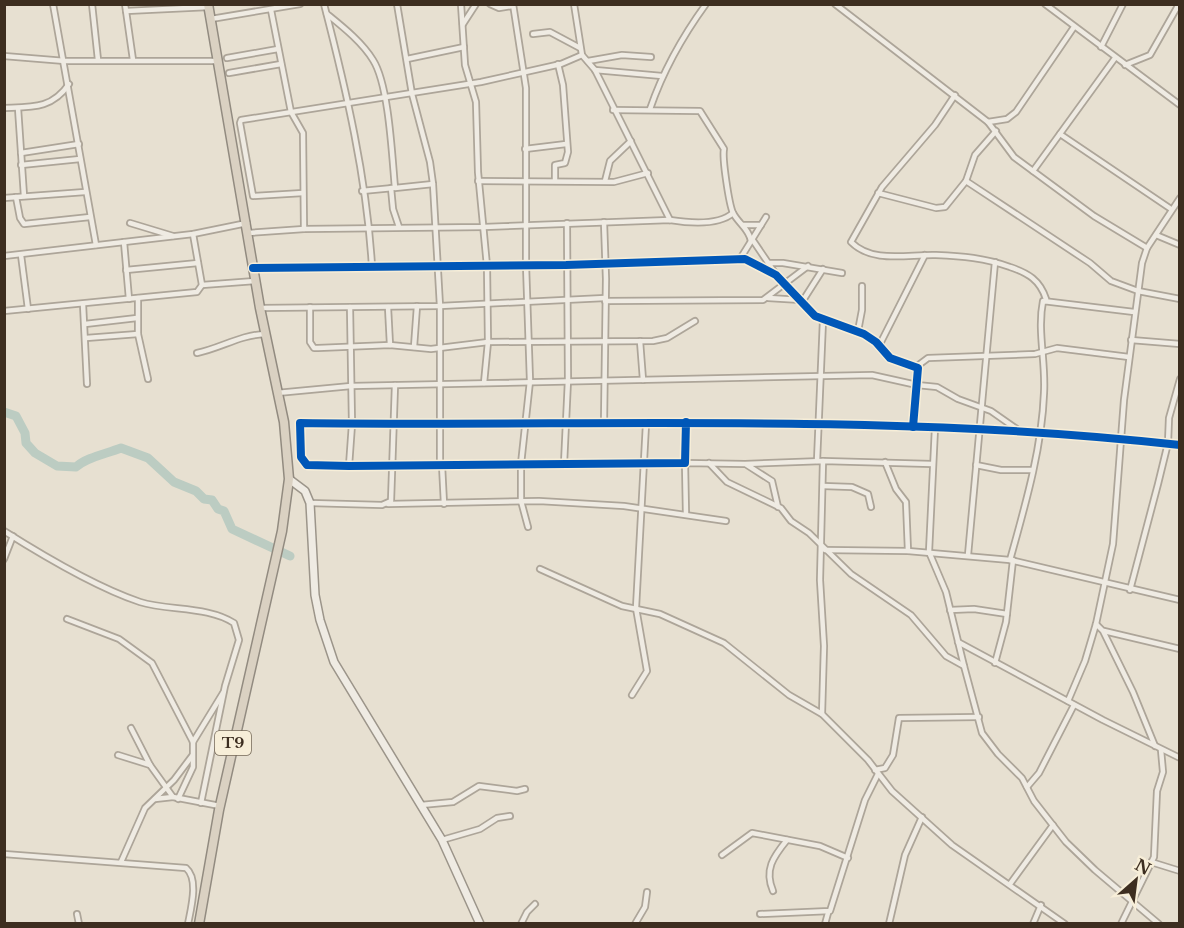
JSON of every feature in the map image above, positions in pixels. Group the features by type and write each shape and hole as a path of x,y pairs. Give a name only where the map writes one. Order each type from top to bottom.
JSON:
{"highway":[{"name":"T9","path":"199,924 220,806 282,531 289,479 284,422 255,281 247,223 208,6"}],"main road":[{"path":"289,479 305,491 310,503 315,595 327,643 343,679 442,840 480,924"}],"street":[{"path":"53,4 96,245"},
{"path":"92,4 98,60"},
{"path":"125,4 134,60"},
{"path":"211,19 300,4"},
{"path":"324,4 369,227 372,267"},
{"path":"397,4 412,94 430,162 433,184 440,306 439,424 444,504"},
{"path":"461,4 465,65 478,126 478,181 487,266 488,342 484,383"},
{"path":"469,4 470,12"},
{"path":"463,24 476,4"},
{"path":"490,4 499,8 512,6 524,71 526,302 530,381 521,464 521,501 528,527"},
{"path":"574,4 582,55 595,70 670,220"},
{"path":"650,109 662,76 706,4"},
{"path":"835,4 988,122 1010,152 1033,171 1094,216 1147,248"},
{"path":"1101,47 1123,4"},
{"path":"1125,65 1150,56 1179,4"},
{"path":"126,11 208,6"},
{"path":"1049,6 1115,58 1179,102"},
{"path":"271,10 291,112 303,133 304,230"},
{"path":"327,14 372,58 384,97 393,210 399,227"},
{"path":"988,122 1007,119 1016,112 1074,27"},
{"path":"533,34 550,32 580,48"},
{"path":"407,59 465,47"},
{"path":"227,58 278,49"},
{"path":"303,193 253,196 240,123 245,118 346,105 470,84 558,64 582,55"},
{"path":"588,62 622,55 651,57"},
{"path":"4,56 64,61 217,62"},
{"path":"1033,171 1115,58"},
{"path":"229,74 281,64"},
{"path":"555,180 555,165 568,160 563,85 558,64"},
{"path":"595,70 662,76"},
{"path":"4,108 49,104 69,84"},
{"path":"955,95 935,125 878,193 851,242 872,254 981,258 995,262 1030,275 1040,285 1046,299"},
{"path":"18,108 24,196"},
{"path":"613,110 694,109 704,115 724,149 722,160 733,213 776,275 801,301 808,312 823,320 858,331 873,339 890,358 916,367 919,371 913,428"},
{"path":"878,193 942,208 948,205 966,181 975,155 996,131"},
{"path":"1060,134 1100,164 1172,209"},
{"path":"605,181 608,165 631,141"},
{"path":"21,153 79,144"},
{"path":"525,149 566,144"},
{"path":"21,165 80,159"},
{"path":"478,181 625,181 648,173"},
{"path":"966,181 1090,263 1112,281 1138,291 1179,299"},
{"path":"362,191 433,184"},
{"path":"4,198 85,192"},
{"path":"16,197 20,218 24,224 90,217"},
{"path":"1068,701 1085,661 1096,624 1113,544 1120,438 1134,312 1147,248 1179,198"},
{"path":"728,218 733,213"},
{"path":"740,258 766,217"},
{"path":"248,233 369,227 484,227 670,220 690,222 728,218 742,224 761,225"},
{"path":"604,222 606,380 604,423"},
{"path":"130,223 176,236"},
{"path":"4,256 193,234 247,223"},
{"path":"564,464 564,422 568,380 567,223"},
{"path":"4,311 191,294 200,290 202,285 193,234"},
{"path":"1156,235 1179,245"},
{"path":"124,243 129,299"},
{"path":"21,255 27,309"},
{"path":"879,346 926,255"},
{"path":"253,268 566,265 740,258 776,275"},
{"path":"968,555 995,262"},
{"path":"126,270 198,263"},
{"path":"768,263 808,266 842,273"},
{"path":"768,298 808,266"},
{"path":"801,301 823,269"},
{"path":"202,285 255,281"},
{"path":"858,331 862,310 862,286"},
{"path":"138,298 138,334 147,379"},
{"path":"260,308 488,305 567,300 751,301 768,298 801,301"},
{"path":"1046,299 1134,312"},
{"path":"995,663 1000,652 1007,614 1012,560 1039,434 1044,393 1042,303 1046,299"},
{"path":"83,304 87,384"},
{"path":"414,347 417,306"},
{"path":"310,307 311,345 318,348 390,345 439,347 488,342 639,341 667,338 695,321"},
{"path":"349,466 352,423 350,307"},
{"path":"388,307 390,345"},
{"path":"85,324 137,318"},
{"path":"822,714 824,646 820,545 823,486 819,424 823,320"},
{"path":"86,338 138,334"},
{"path":"197,353 220,347 245,335 265,334"},
{"path":"1131,340 1179,344"},
{"path":"639,341 643,380"},
{"path":"916,367 928,358 1042,352 1067,348 1129,357"},
{"path":"277,393 351,386 873,375 917,386 937,387 958,399 982,406 1022,433"},
{"path":"1130,590 1167,443 1169,418 1179,379"},
{"path":"388,504 393,465 395,385"},
{"path":"686,422 686,514"},
{"path":"932,464 820,461 745,464 307,465 302,457 300,423 819,424 1120,438 1179,445"},
{"path":"632,695 647,671 636,608 646,424"},
{"path":"935,428 929,552 946,592 964,666 988,742 1013,768 1066,842 1132,903 1159,924"},
{"path":"885,462 896,489 906,502 908,551"},
{"path":"709,463 727,482 778,507 857,578 904,609 946,656 964,666"},
{"path":"745,464 772,481 778,507"},
{"path":"976,465 1001,470 1032,470"},
{"path":"823,486 856,488 868,494 871,507"},
{"path":"310,503 444,504 521,501 643,508 726,521"},
{"path":"4,531 126,597 151,605 219,616 234,622 239,640 224,693 201,802"},
{"path":"4,559 13,536"},
{"path":"825,550 929,552 1012,560 1130,590 1179,599"},
{"path":"540,569 622,606 660,614 719,640 789,695 822,714 892,790 969,859 1010,884 1065,924"},
{"path":"950,610 974,609 1007,614"},
{"path":"67,619 118,639 147,658 161,678 193,742 193,766 175,798"},
{"path":"1096,624 1103,630 1148,725 1155,747"},
{"path":"1103,630 1179,649"},
{"path":"958,642 1074,705 1179,758"},
{"path":"193,742 216,700 224,693"},
{"path":"1027,787 1040,773 1074,705"},
{"path":"825,924 828,913 832,909 865,800 877,772 885,768 893,755 899,718 979,717"},
{"path":"131,728 165,789 175,798"},
{"path":"1121,924 1151,862 1155,847 1157,791 1163,772 1161,750"},
{"path":"121,862 141,814 194,753"},
{"path":"118,755 150,765"},
{"path":"421,805 453,802 479,786 517,791 525,789"},
{"path":"155,799 175,798 220,806"},
{"path":"442,840 480,829 497,818 510,816"},
{"path":"889,924 905,855 922,817"},
{"path":"1010,884 1053,825"},
{"path":"722,855 752,833 820,846 848,858"},
{"path":"773,891 768,880 770,864 787,840"},
{"path":"4,854 189,869 193,884 188,924"},
{"path":"1151,862 1179,871"},
{"path":"635,924 645,907 647,892"},
{"path":"521,924 527,912 535,904"},
{"path":"1034,924 1041,905"},
{"path":"760,914 791,911 828,913"},
{"path":"77,914 79,924"}],"waterway":[{"path":"4,412 16,416 25,433 26,443 35,453 57,466 76,467 91,458 121,448 148,458 174,482 196,491 204,499 212,500 218,509 224,511 232,529 290,556"}],"cycle path":[{"path":"253,268 566,265 745,259 776,275 815,316 864,334 876,342 890,358 918,368 913,427"},
{"path":"686,422 685,463 349,466 307,465 301,457 300,423 410,424 630,423 740,423 850,425 960,428 1180,445"}]}
